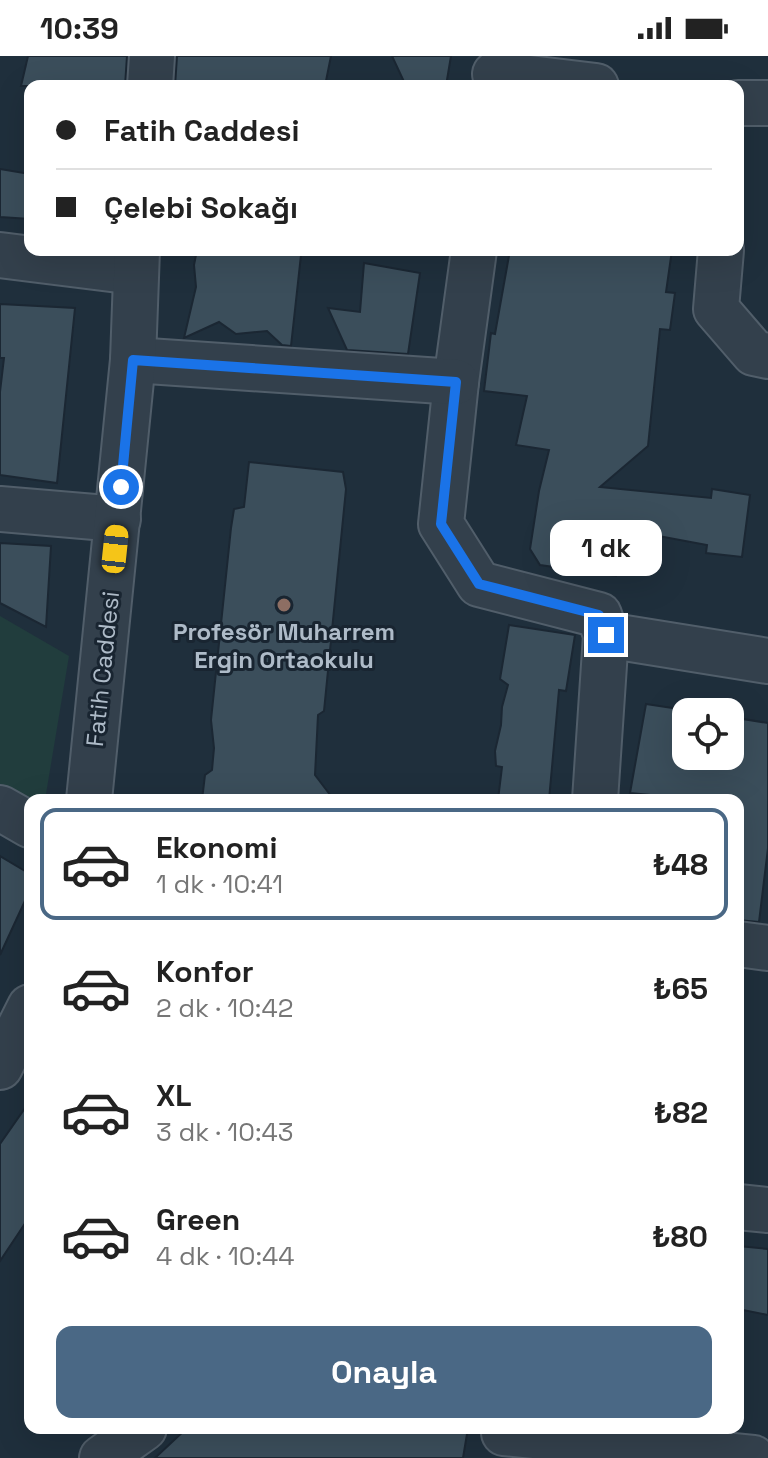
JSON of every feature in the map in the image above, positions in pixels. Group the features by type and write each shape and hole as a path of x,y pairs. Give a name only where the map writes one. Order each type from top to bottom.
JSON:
{"street":[{"path":"150,80 152,56"},
{"path":"495,72 553,80"},
{"path":"744,103 768,103"},
{"path":"0,255 136,261"},
{"path":"473,256 441,524 479,584 599,615 606,635 595,794"},
{"path":"720,256 716,309 754,353 768,356"},
{"name":"Fatih Caddesi","path":"90,794 133,360 136,261"},
{"path":"133,360 456,382"},
{"path":"0,509 118,519"},
{"path":"606,635 768,661"},
{"path":"0,808 24,822"},
{"path":"744,945 768,948"},
{"path":"0,1067 24,1019"},
{"path":"744,1208 768,1210"},
{"path":"503,1440 740,1457"}],"green space":[{"path":"0,616 69,656 46,794 24,794 24,797 0,786"}],"building":[{"path":"28,56 127,56 125,80 24,80 24,86 21,86"},
{"path":"177,56 331,56 326,80 175,80"},
{"path":"392,56 451,56 447,80 403,80"},
{"path":"0,169 24,173 24,219 0,217"},
{"path":"196,256 301,256 291,346 282,345 267,331 236,334 219,322 184,338 196,287"},
{"path":"509,256 671,256 666,292 675,293 670,330 660,329 648,446 600,487 711,498 712,489 750,495 742,557 706,553 707,545 626,530 616,576 540,565 530,549 549,450 516,445 527,396 484,391 491,333 495,334"},
{"path":"364,263 420,273 408,354 347,350 328,308 360,312"},
{"path":"0,304 75,308 57,483 0,475 0,392 4,358 0,358"},
{"path":"249,462 343,472 346,489 324,711 318,715 315,775 329,794 203,794 205,775 212,770 214,748 211,720 231,528 234,509 244,507"},
{"path":"0,543 51,546 46,627 0,603"},
{"path":"509,625 575,635 566,691 559,690 550,794 499,794 502,767 496,766 495,751 508,685 500,679"},
{"path":"646,704 672,708 672,770 744,770 744,719 768,723 768,848 759,922 744,921 744,794 630,793"},
{"path":"0,856 24,870 24,903 0,955"},
{"path":"24,1110 24,1225 0,1261 0,1144"},
{"path":"744,1247 768,1249 768,1315 744,1310"},
{"path":"181,1434 467,1434 463,1458 155,1458"}],"place":[{"name":"Profesör Muharrem Ergin Ortaokulu","path":"284,605"}],"route":[{"path":"121,487 133,360 456,382 441,524 479,584 599,615 606,635"}]}
